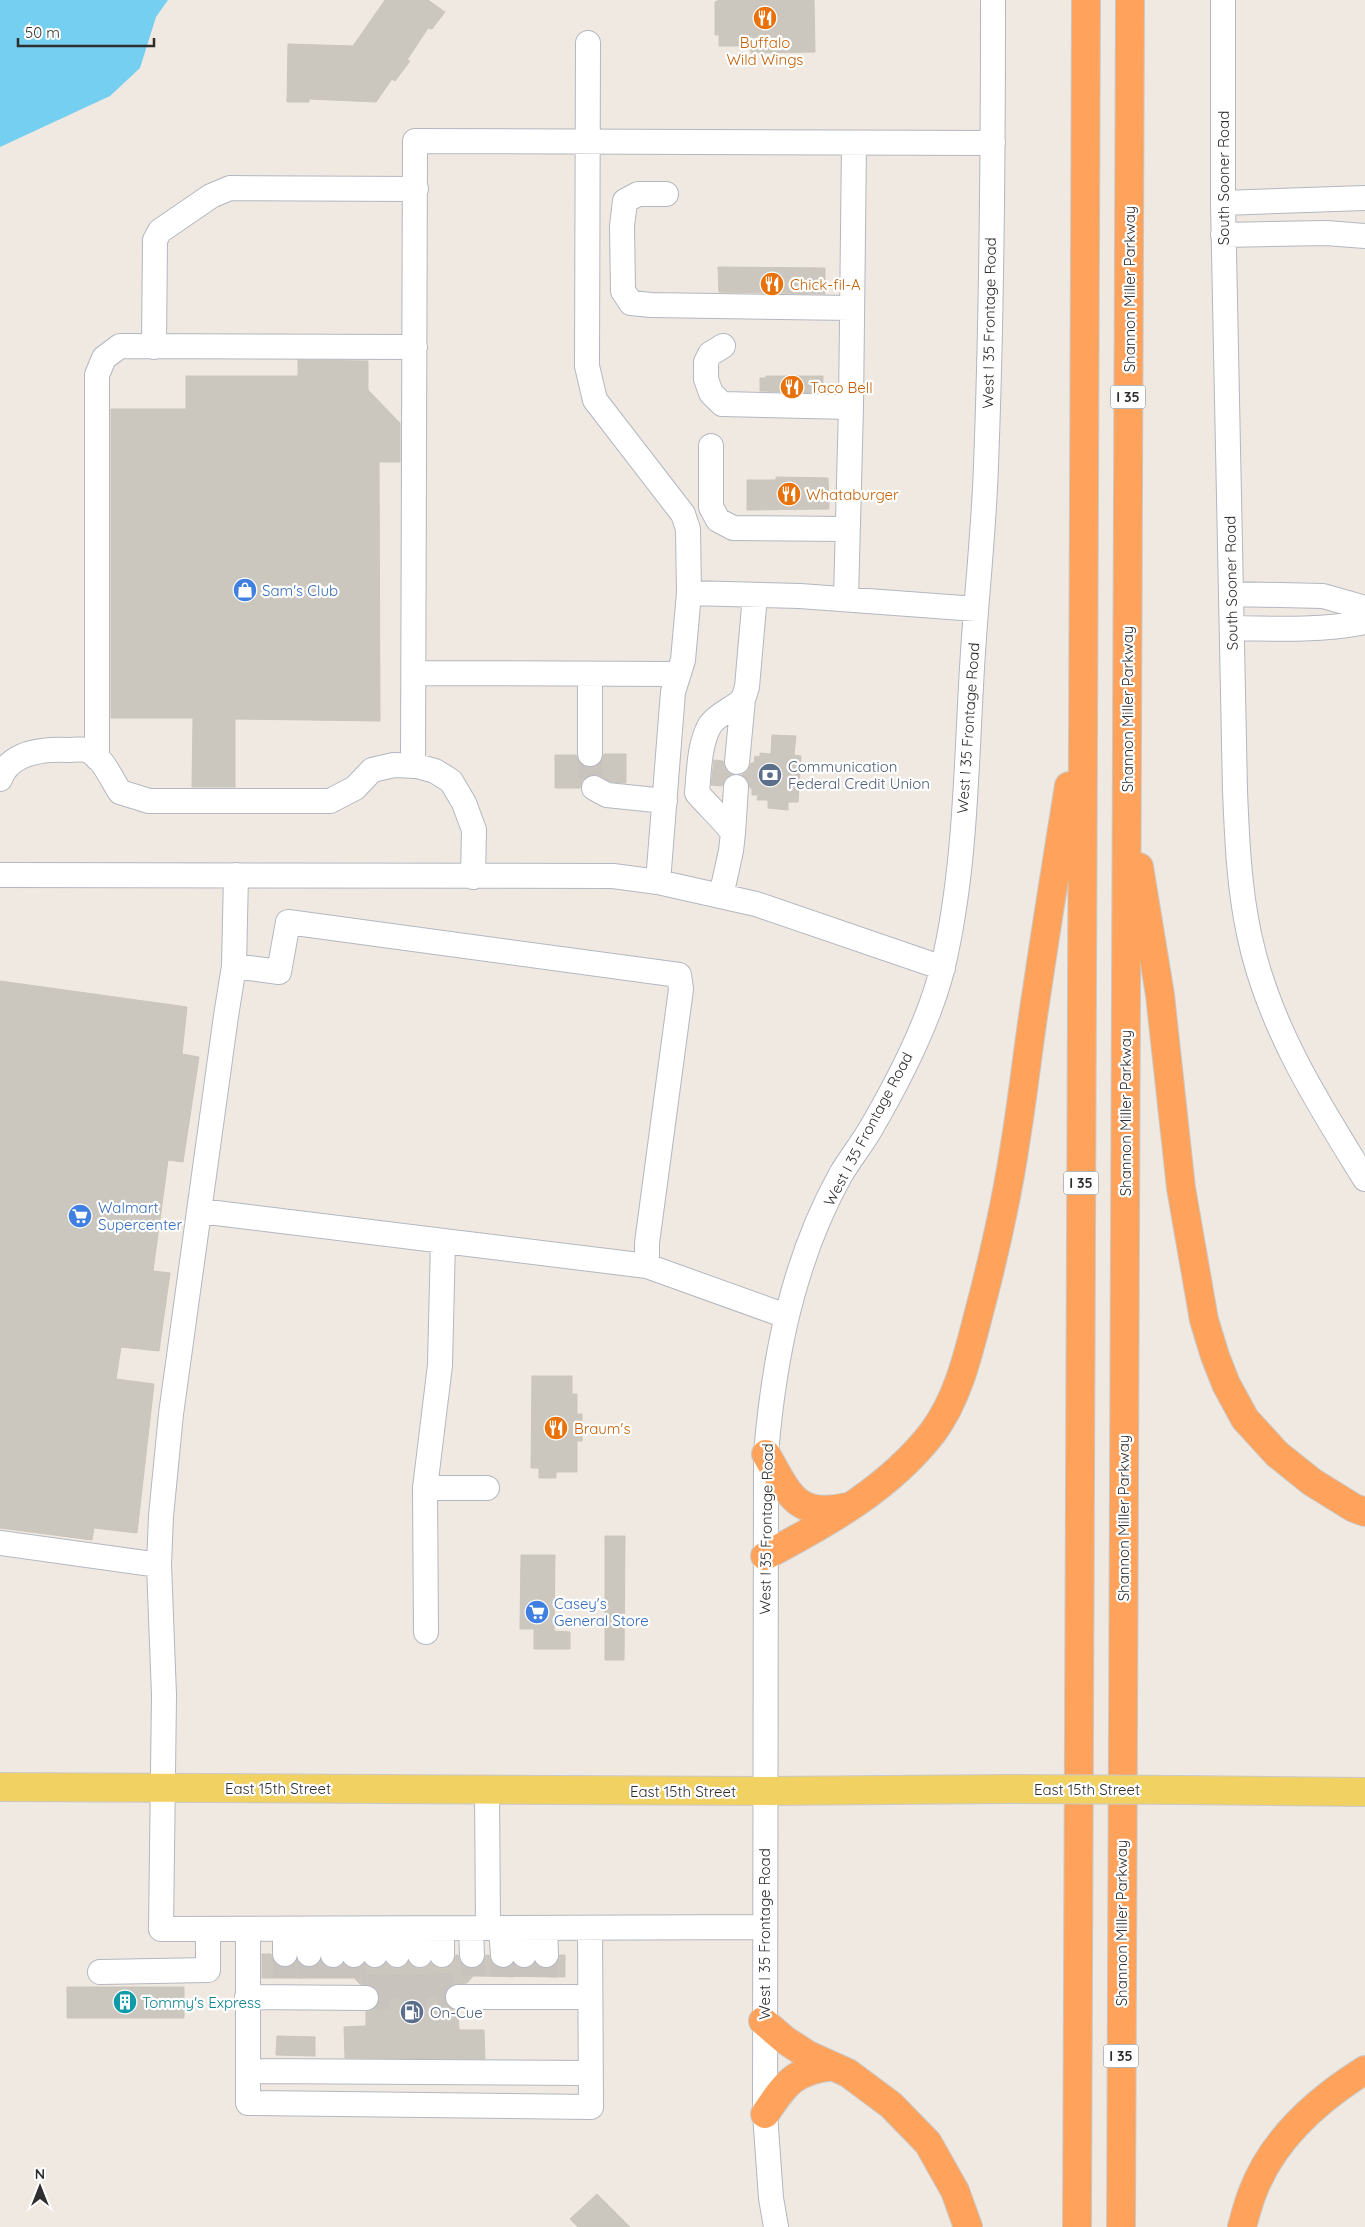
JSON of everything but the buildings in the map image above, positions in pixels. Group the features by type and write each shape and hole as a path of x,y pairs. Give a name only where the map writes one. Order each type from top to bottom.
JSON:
{"highway":[{"name":"I 35","path":"1077,2227 1086,0"},
{"name":"Shannon Miller Parkway","path":"1121,2227 1130,0"},
{"path":"765,1556 853,1505 882,1485 908,1460 933,1431 952,1400 967,1358 995,1251 1016,1140 1036,990 1083,698"},
{"path":"1126,794 1160,995 1181,1188 1204,1320 1215,1356 1226,1384 1245,1419 1277,1454 1312,1482 1354,1508 1365,1512"},
{"path":"766,1454 784,1487 797,1502 814,1510 830,1511 853,1505"},
{"path":"763,2021 785,2040 808,2055 848,2073 892,2105 928,2143 955,2190 968,2227"},
{"path":"765,2114 783,2087 797,2076 813,2069 833,2066"},
{"path":"1242,2227 1252,2192 1274,2152 1300,2120 1327,2095 1362,2073"}],"main road":[{"name":"East 15th Street","path":"0,1788 765,1791 1007,1789 1365,1792"}],"street":[{"name":"West I 35 Frontage Road","path":"776,2227 771,2198 765,2114 763,2021 766,1454 770,1398 786,1316 815,1229 841,1174 890,1094 926,1015 943,968 959,859 986,468 993,143 993,0"},
{"name":"South Sooner Road","path":"1223,0 1222,203 1235,791 1239,871 1249,934 1265,992 1286,1044 1315,1098 1365,1179"},
{"path":"588,43 587,366 595,400 683,514 688,529 689,593 683,660 673,692 658,882"},
{"path":"413,766 415,141 993,143"},
{"path":"846,598 851,407 854,143"},
{"path":"154,347 155,240 160,230 215,194 230,188 416,189"},
{"path":"666,194 638,194 625,201 622,226 622,291 631,302 651,305 852,308"},
{"path":"1222,203 1365,198"},
{"path":"1223,235 1326,233 1365,236"},
{"path":"96,758 96,375 104,358 120,346 415,347"},
{"path":"723,346 710,354 706,362 706,379 711,393 722,404 851,407"},
{"path":"718,446 726,504 733,516 742,519 848,524"},
{"path":"689,593 846,598 976,609"},
{"path":"1231,594 1305,594 1323,596 1365,608"},
{"path":"737,762 742,699 747,687 755,595"},
{"path":"1232,628 1317,628 1365,622"},
{"path":"414,673 678,674"},
{"path":"590,674 590,754"},
{"path":"733,833 723,819 711,810 697,793 702,749 710,725 724,711 742,699"},
{"path":"0,779 11,763 23,755 39,751 86,750 101,760 120,792 149,801 330,801 355,788 372,770 394,765 413,766 435,771 451,781 464,803 474,830 473,877"},
{"path":"721,896 732,851 736,787"},
{"path":"594,788 607,796 665,801"},
{"path":"0,875 613,876 658,882 756,904 943,968"},
{"path":"236,875 234,966 165,1463 160,1565 164,1695 161,1930 764,1927"},
{"path":"234,966 279,972 288,922 679,975 681,989 647,1243 647,1266"},
{"path":"200,1211 647,1266 786,1316"},
{"path":"426,1632 425,1488 440,1364 443,1241"},
{"path":"425,1488 487,1488"},
{"path":"0,1543 160,1565"},
{"path":"487,1789 506,1928 524,1976"},
{"path":"248,1997 284,1976 369,1971 431,1928"},
{"path":"506,1928 524,1976"},
{"path":"506,1928 470,1981 524,1976 590,1997"},
{"path":"248,1930 248,2104 591,2107 590,1928"},
{"path":"100,1972 208,1970 208,1929"},
{"path":"284,1976 285,1929"},
{"path":"320,1929 369,1971"},
{"path":"309,1976 320,1929"},
{"path":"369,1971 376,1929"},
{"path":"369,1971 376,1929"},
{"path":"248,2071 590,2073"}],"water":[{"path":"0,0 168,0 156,17 140,68 110,96 0,147"}],"tunnel":[{"path":"590,754 590,769 594,788"},
{"path":"285,1954 285,1978"},
{"path":"309,1954 310,1978"},
{"path":"333,1955 333,1978"},
{"path":"354,1955 354,1978"},
{"path":"374,1998 375,1955"},
{"path":"396,1998 397,1955"},
{"path":"419,1998 420,1955"},
{"path":"440,1997 442,1955"},
{"path":"472,1955 473,1976"},
{"path":"502,1977 503,1955"},
{"path":"524,1955 524,1977"},
{"path":"545,1977 546,1955"},
{"path":"366,1998 458,1997"}],"place":[{"name":"Buffalo Wild Wings","path":"765,18"},
{"name":"Chick-fil-A","path":"772,284"},
{"name":"Taco Bell","path":"792,387"},
{"name":"Whataburger","path":"789,494"},
{"name":"Sam's Club","path":"245,590"},
{"name":"Communication Federal Credit Union","path":"770,775"},
{"name":"Walmart Supercenter","path":"80,1216"},
{"name":"Braum's","path":"556,1428"},
{"name":"Casey's General Store","path":"537,1612"},
{"name":"Tommy's Express","path":"125,2002"},
{"name":"On-Cue","path":"412,2012"}]}
